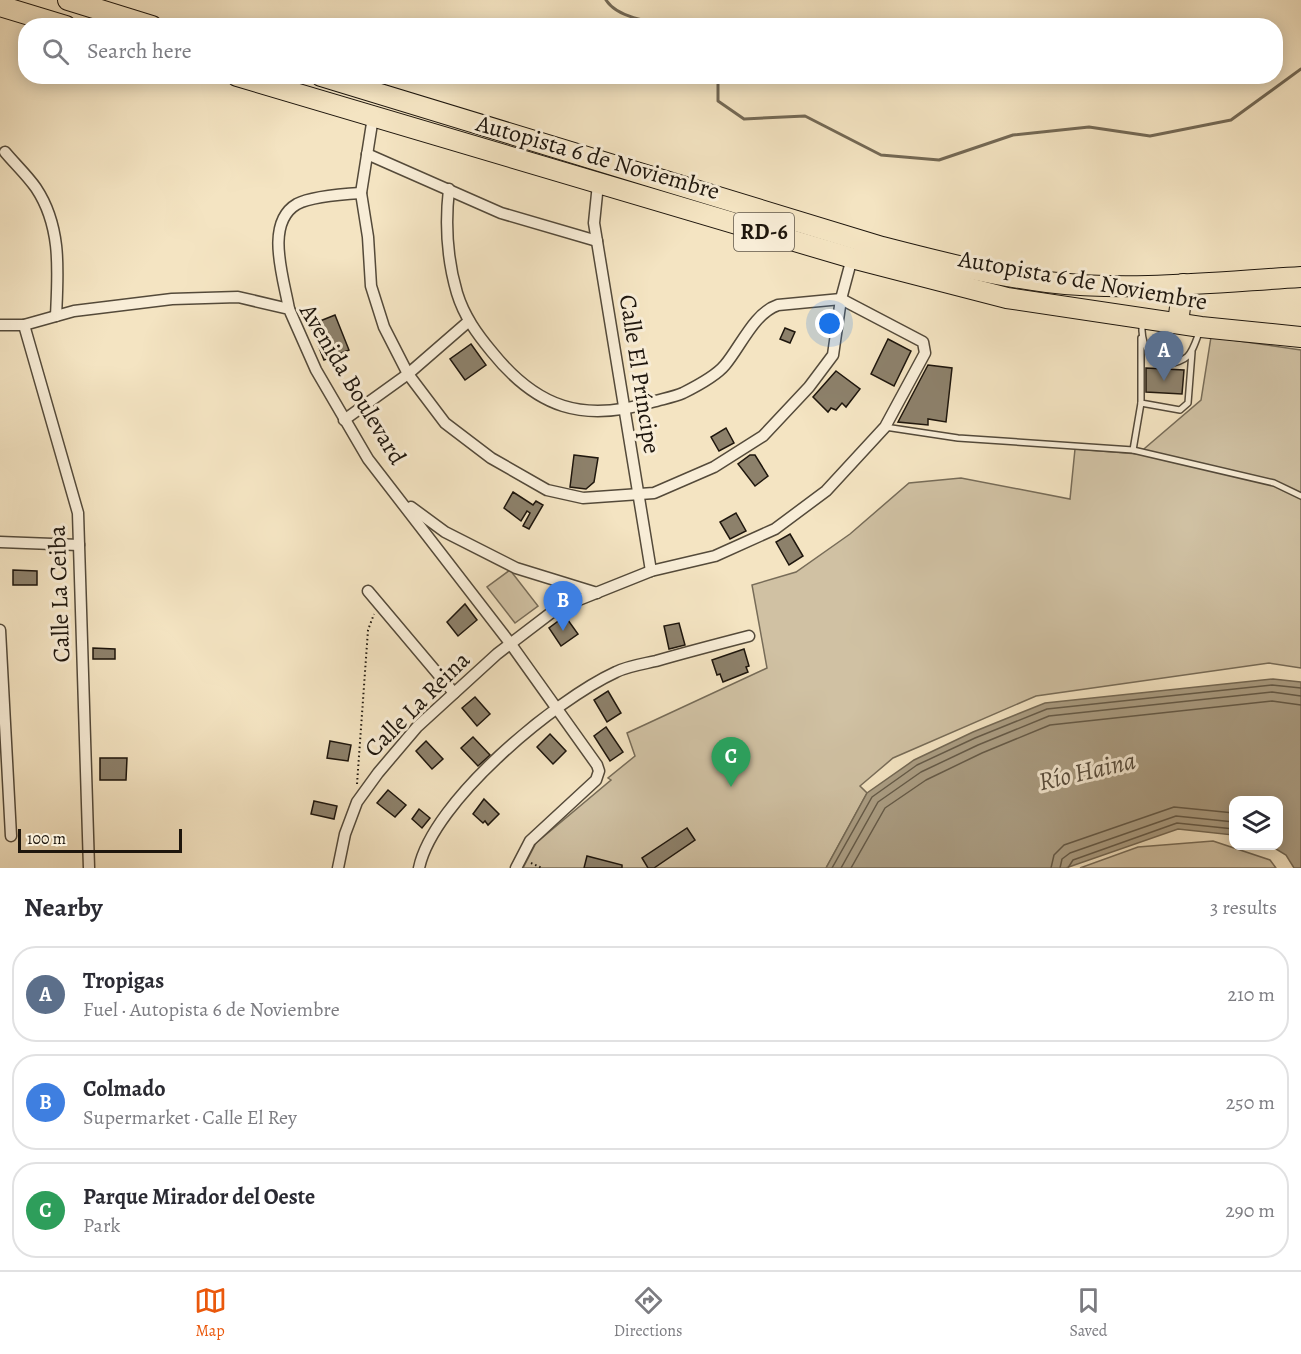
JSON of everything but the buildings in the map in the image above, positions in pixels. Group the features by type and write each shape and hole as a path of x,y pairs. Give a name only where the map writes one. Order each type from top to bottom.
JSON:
{"highway":[{"path":"68,0 126,18"},
{"path":"0,6 40,18"},
{"name":"Autopista 6 de Noviembre","path":"264,84 852,258 1007,298 1141,329 1178,322 1201,327 1301,337"},
{"name":"Autopista 6 de Noviembre","path":"347,84 882,247 956,266 1048,282 1103,285 1183,284 1301,277"},
{"path":"1178,322 1183,284"}],"street":[{"path":"373,117 362,192 371,286 384,327 408,374 445,423 491,458 520,477 547,490 583,498 662,490 714,467 763,436 783,417 833,355 841,299 852,258"},
{"path":"5,152 36,188 50,216 58,253 56,316"},
{"path":"367,154 501,213 597,241"},
{"name":"Calle El Príncipe","path":"598,184 594,223 651,571"},
{"path":"449,189 446,221 448,249 457,294 469,321 509,374 555,406 588,412 623,411 683,393 723,368 769,308 841,299"},
{"path":"289,309 279,244 280,222 297,204 362,192"},
{"name":"Avenida Boulevard","path":"0,325 24,326 74,311 194,298 238,297 289,309 316,370 368,459 510,643 599,771 596,780 530,841 516,868"},
{"name":"Calle La Reina","path":"338,868 345,834 357,802 378,772 417,727 510,643 556,609 651,571 715,556 775,529 826,491 885,427 926,353 925,346 841,299"},
{"path":"344,420 408,374 469,321"},
{"name":"Calle La Ceiba","path":"24,326 78,513 89,868"},
{"path":"401,500 445,532 479,551 516,568 597,592"},
{"path":"0,542 79,545"},
{"path":"368,591 454,693"},
{"path":"0,630 11,836"},
{"path":"419,868 431,835 447,812 518,739 557,708 616,671 748,636"}],"lane":[{"path":"1141,403 1180,410 1188,403 1192,352 1201,327"},
{"path":"1141,329 1149,355 1164,365 1183,362 1192,352"},
{"path":"1133,450 1141,403 1141,329"},
{"path":"885,427 958,438 1133,450 1274,483 1301,496"}],"path":[{"path":"357,802 368,630 379,603"}],"shaded area":[{"path":"1211,337 1301,350 1301,668 1269,663 1036,696 893,758 860,786 867,793 826,868 523,868 536,843 611,780 608,778 635,756 627,733 767,668 752,585 796,572 850,534 909,483 961,478 1070,499 1075,449 1138,454 1201,400"},
{"path":"510,570 538,606 515,623 487,587"},
{"path":"1213,841 1229,846 1229,850 1240,850 1270,860 1276,868 1080,868 1138,847"}],"water":[{"name":"Río Haina","path":"1273,679 1301,682 1301,868 1294,868 1286,855 1278,850 1283,850 1283,796 1229,796 1229,835 1178,829 1066,868 826,868 867,793 914,760 973,732 1045,703"}],"waterway":[{"path":"606,0 621,13 635,18"},
{"path":"1283,82 1301,69"},
{"path":"718,84 718,101 744,119 805,116 881,155 939,160 1013,135 1089,127 1150,136 1231,120 1280,84"}],"place":[{"name":"Tropigas","path":"1164,381"},
{"name":"Colmado","path":"563,631"},
{"name":"Parque Mirador del Oeste","path":"731,787"}]}
